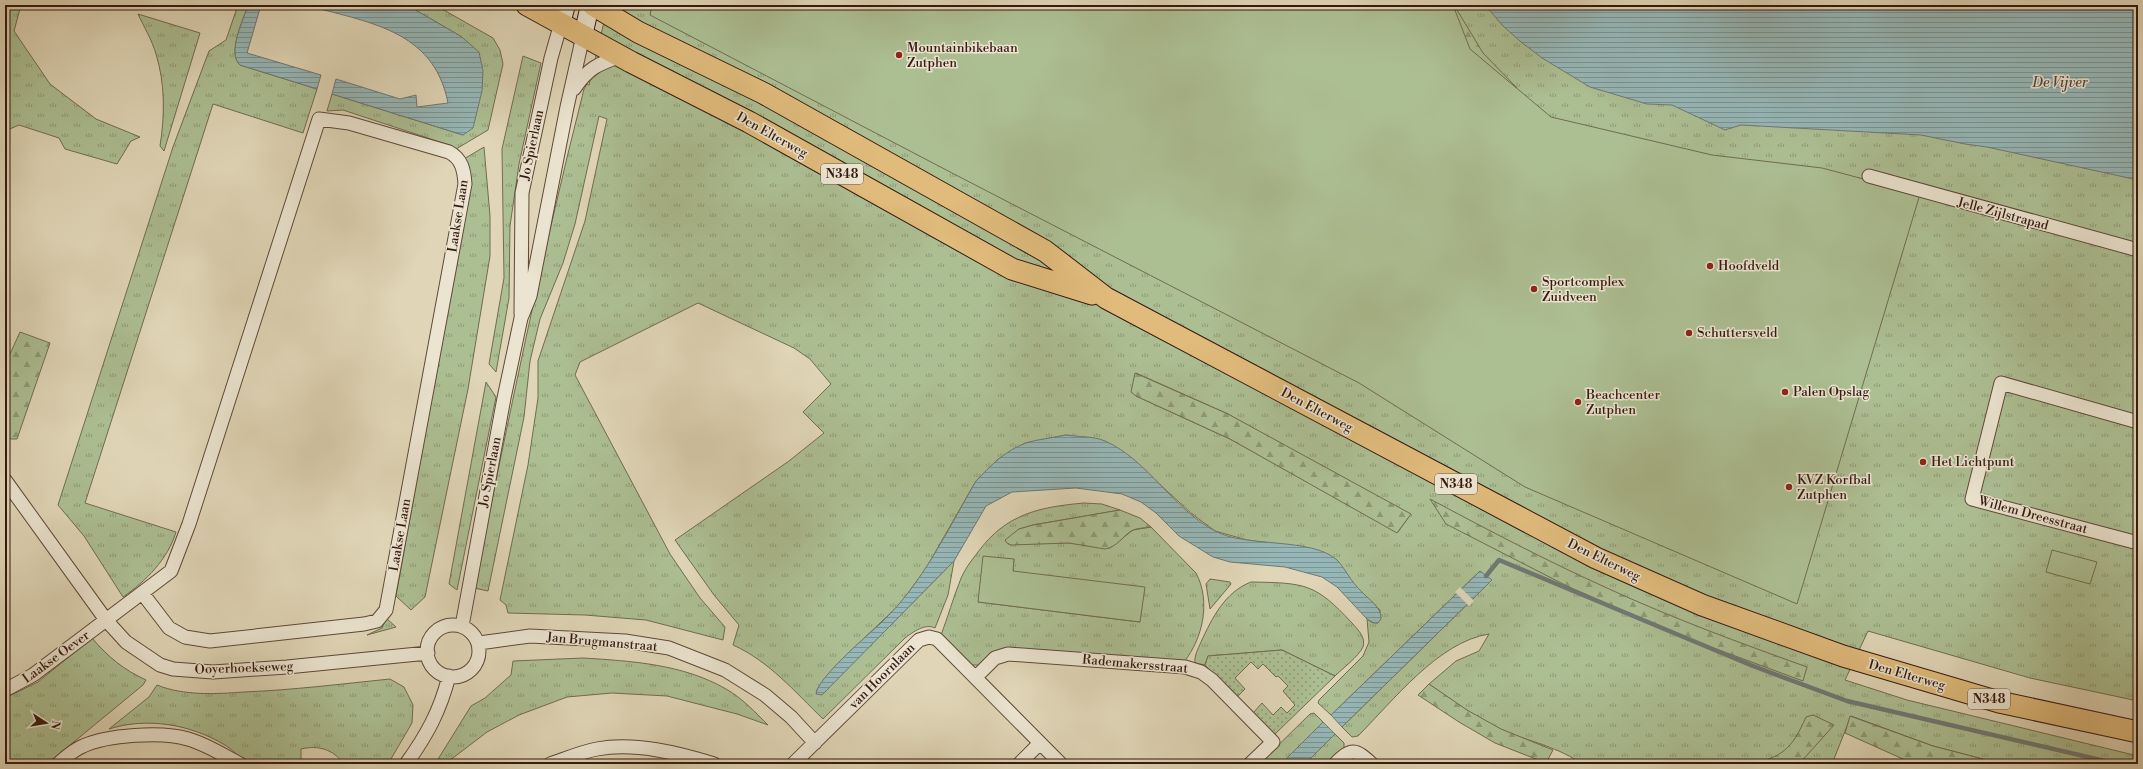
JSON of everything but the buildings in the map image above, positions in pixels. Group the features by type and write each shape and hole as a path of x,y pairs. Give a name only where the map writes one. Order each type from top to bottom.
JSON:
{"main road":[{"name":"Den Elterweg","path":"527,5 564,14 583,36 749,122 1012,269 1106,298"},
{"name":"Den Elterweg","path":"593,5 638,32 763,93 1045,251 1106,298 1596,558 1702,605 1843,656 1999,702 2138,732"}],"street":[{"path":"583,36 590,5"},
{"name":"Jo Spierlaan","path":"521,318 522,193 551,58 564,14"},
{"name":"Jo Spierlaan","path":"462,626 504,398 521,318 530,296 569,97 583,36"},
{"name":"Jo Spierlaan","path":"569,97 582,76 597,64 621,56"},
{"name":"Laakse Laan","path":"106,620 143,594 171,571 178,555 319,119 349,123 449,152 458,157 464,171 465,184 386,610 377,621 364,624 210,642 185,637 169,628 157,615 143,594"},
{"name":"Jelle Zijlstrapad","path":"1869,176 2138,250"},
{"name":"Willem Dreesstraat","path":"2138,422 2001,383 1972,499 2138,543"},
{"name":"Ooyerhoekseweg","path":"5,480 106,620 126,642 160,665 173,669 213,672 287,667 428,653"},
{"name":"Laakse Oever","path":"5,690 33,675 106,620"},
{"path":"451,624 462,626 469,630 479,643 479,654 476,664 469,672 459,676 449,676 434,668 428,653 428,643 434,634 442,627 451,624"},
{"name":"Jan Brugmanstraat","path":"479,643 530,636 626,641 669,648 725,670 765,695 791,717 815,743"},
{"name":"van Hoornlaan","path":"793,764 919,640 929,637 937,639 1061,764"},
{"name":"Rademakersstraat","path":"976,677 995,658 1008,654 1185,667 1201,672 1212,680 1273,742 1250,764"},
{"path":"406,764 429,732 443,700 449,676"},
{"path":"58,764 72,752 84,746 131,735 158,735 188,739 240,764"},
{"path":"1019,764 1040,743"},
{"path":"550,764 569,761 597,749 634,747 686,755 714,764"},
{"path":"1335,764 1346,753 1354,751 1358,752 1372,764"}],"green space":[{"path":"5,5 21,5 14,31 50,84 96,119 140,137 131,141 117,164 65,149 59,138 19,125 5,131"},
{"path":"238,5 248,5 237,36 235,53 236,60 240,65 317,89 303,133 213,104 85,503 176,532 168,551 155,569 140,584 123,597 84,536 58,505 173,147 209,51 226,40"},
{"path":"407,5 435,5 493,38 500,50 503,64 488,130 456,149 449,145 343,110 327,111 332,94 463,135 462,37"},
{"path":"608,5 2138,5 2138,701 2030,678 1868,631 1845,680 1907,700 2138,756 2138,764 2002,764 1933,746 1851,716 1832,764 1581,764 1555,749 1511,734 1492,725 1429,684 1456,661 1479,651 1489,634 1470,639 1452,648 1434,661 1401,690 1358,736 1352,737 1342,727 1487,585 1479,572 1331,715 1318,703 1319,700 1363,656 1369,642 1367,619 1371,622 1378,623 1380,619 1380,610 1349,580 1337,560 1300,547 1247,540 1215,531 1192,514 1131,458 1104,441 1066,435 1025,443 997,460 976,481 925,570 899,605 840,661 816,691 822,694 954,561 948,595 935,628 923,627 905,638 823,719 770,668 733,645 739,625 714,595 675,540 789,461 824,433 803,412 831,384 810,359 794,348 698,303 580,362 575,375 670,554 700,598 725,627 723,640 646,620 585,615 508,613 506,605 500,600 528,465 538,398 538,361 585,221 607,119 599,116 575,224 563,263 540,319 530,361 524,417 488,591 474,588 554,213 584,89 587,84 589,85","holes":["1136,373 1228,414 1408,518 1398,532 1230,439 1136,396"]},
{"name":"Sportcomplex Zuidveen","path":"652,5 1453,5 1470,49 1551,117 1712,155 1822,168 1920,194 1797,604 1525,487 1359,383 650,15"},
{"path":"1441,5 1454,5 1483,53 1517,88 1511,93 1478,64"},
{"path":"138,14 200,33 164,151 160,146 163,123 163,88 159,65 150,39"},
{"path":"523,56 541,63 519,164 510,226 509,298 496,372 489,364 504,278 502,149"},
{"path":"484,147 490,216 490,256 468,389 425,597 411,610 396,596 470,183 464,159"},
{"path":"20,332 50,343 17,439 11,439 5,433 5,365"},
{"path":"1135,373 1228,414 1411,514 1397,533 1230,439 1136,396 1131,392"},
{"path":"486,382 496,397 457,590 449,584"},
{"path":"1430,499 1540,556 1656,610 1807,667 1803,681 1681,636 1567,586 1446,524"},
{"path":"1084,503 1102,504 1120,510 1033,525 1019,529 1008,544 1069,543 1110,548 1133,530 1151,527 1196,573 1201,584 1204,607 1203,619 1196,642 1184,662 1001,651 980,665 971,665 941,635 957,587 964,573 989,539 1012,521 1025,515 1038,510","holes":["1014,559 1013,571 1140,622 978,602"]},
{"path":"1120,510 1140,518 1151,527 1133,530 1116,544 1105,549 1069,543 1011,545 1005,540 1019,529 1033,525"},
{"path":"2052,550 2097,562 2090,584 2046,572"},
{"path":"983,556 1014,559 1013,571 1145,587 1140,622 978,602"},
{"path":"1210,579 1230,582 1231,584 1210,609 1206,584"},
{"path":"1251,582 1297,585 1318,593 1328,600 1357,628 1364,643 1361,651 1335,676 1282,650 1208,656 1205,665 1195,663 1196,655 1201,642 1220,607 1234,592"},
{"path":"386,618 396,627 367,635 382,628"},
{"path":"92,638 117,662 146,680 143,685 47,764 5,764 5,698 38,682"},
{"path":"1282,650 1335,676 1274,735 1253,713 1262,703 1273,715 1281,707 1287,713 1295,705 1283,691 1288,686 1263,664 1258,669 1251,662 1235,678 1245,689 1237,697 1205,665 1208,656"},
{"path":"583,658 656,665 692,674 732,693 768,725 737,714 667,696 612,693 567,697 519,715 487,732 445,764 435,764 471,706 485,698 511,675 513,661"},
{"path":"390,679 404,687 413,705 412,723 388,764 344,764 335,755 325,749 307,748 301,749 301,764 253,764 249,763 225,745 212,738 183,728 153,723 138,723 109,729 149,697 157,685 167,689 189,693 222,693 299,688"},
{"path":"1429,684 1467,710 1501,729 1553,750 1546,763 1495,743 1459,722 1418,695"},
{"path":"1314,713 1323,722 1281,764 1259,764 1310,714"},
{"path":"1813,715 1834,725 1799,764 1748,764 1760,762 1778,755 1796,737 1806,717"},
{"path":"1850,716 1933,746 2002,764 1914,764 1845,733"},
{"path":"1335,734 1344,743 1344,748 1328,764 1305,764"}],"water":[{"path":"248,5 261,5 247,53 321,75 317,89 240,65 236,60 235,53 237,36"},
{"path":"305,5 407,5 462,37 479,52 483,71 482,91 473,128 463,135 332,94 336,79 400,99 416,95 417,107 448,103 440,78 428,59 413,44 394,33 373,24"},
{"name":"De Vijver","path":"1485,5 2138,5 2138,180 1987,147 1921,135 1741,125 1725,130 1672,105 1647,104 1590,87 1542,58 1521,42 1503,26"},
{"path":"1066,435 1101,439 1120,449 1148,472 1186,510 1200,522 1215,531 1228,536 1296,545 1312,548 1326,553 1337,560 1357,587 1377,607 1381,615 1381,619 1378,623 1374,623 1367,619 1337,587 1322,577 1285,567 1230,562 1213,557 1179,536 1156,513 1141,502 1122,494 1076,488 1012,492 986,506 954,561 822,695 816,694 825,678 896,607 922,574 976,481 981,475 999,459 1019,446 1035,440"},
{"path":"1480,571 1492,580 1342,727 1331,715"},
{"path":"1323,722 1335,734 1305,764 1281,764"}],"pier":[{"path":"1460,587 1474,601 1469,606 1455,592"}],"waterway":[{"path":"1486,576 1499,560 1753,666 1847,701 2118,764"}],"place":[{"name":"Mountainbikebaan Zutphen","path":"899,55"},
{"name":"Hoofdveld","path":"1710,266"},
{"name":"Sportcomplex Zuidveen","path":"1534,289"},
{"name":"Schuttersveld","path":"1689,333"},
{"name":"Palen Opslag","path":"1785,392"},
{"name":"Beachcenter Zutphen","path":"1578,402"},
{"name":"Het Lichtpunt","path":"1923,462"},
{"name":"KVZ Korfbal Zutphen","path":"1789,487"}]}
